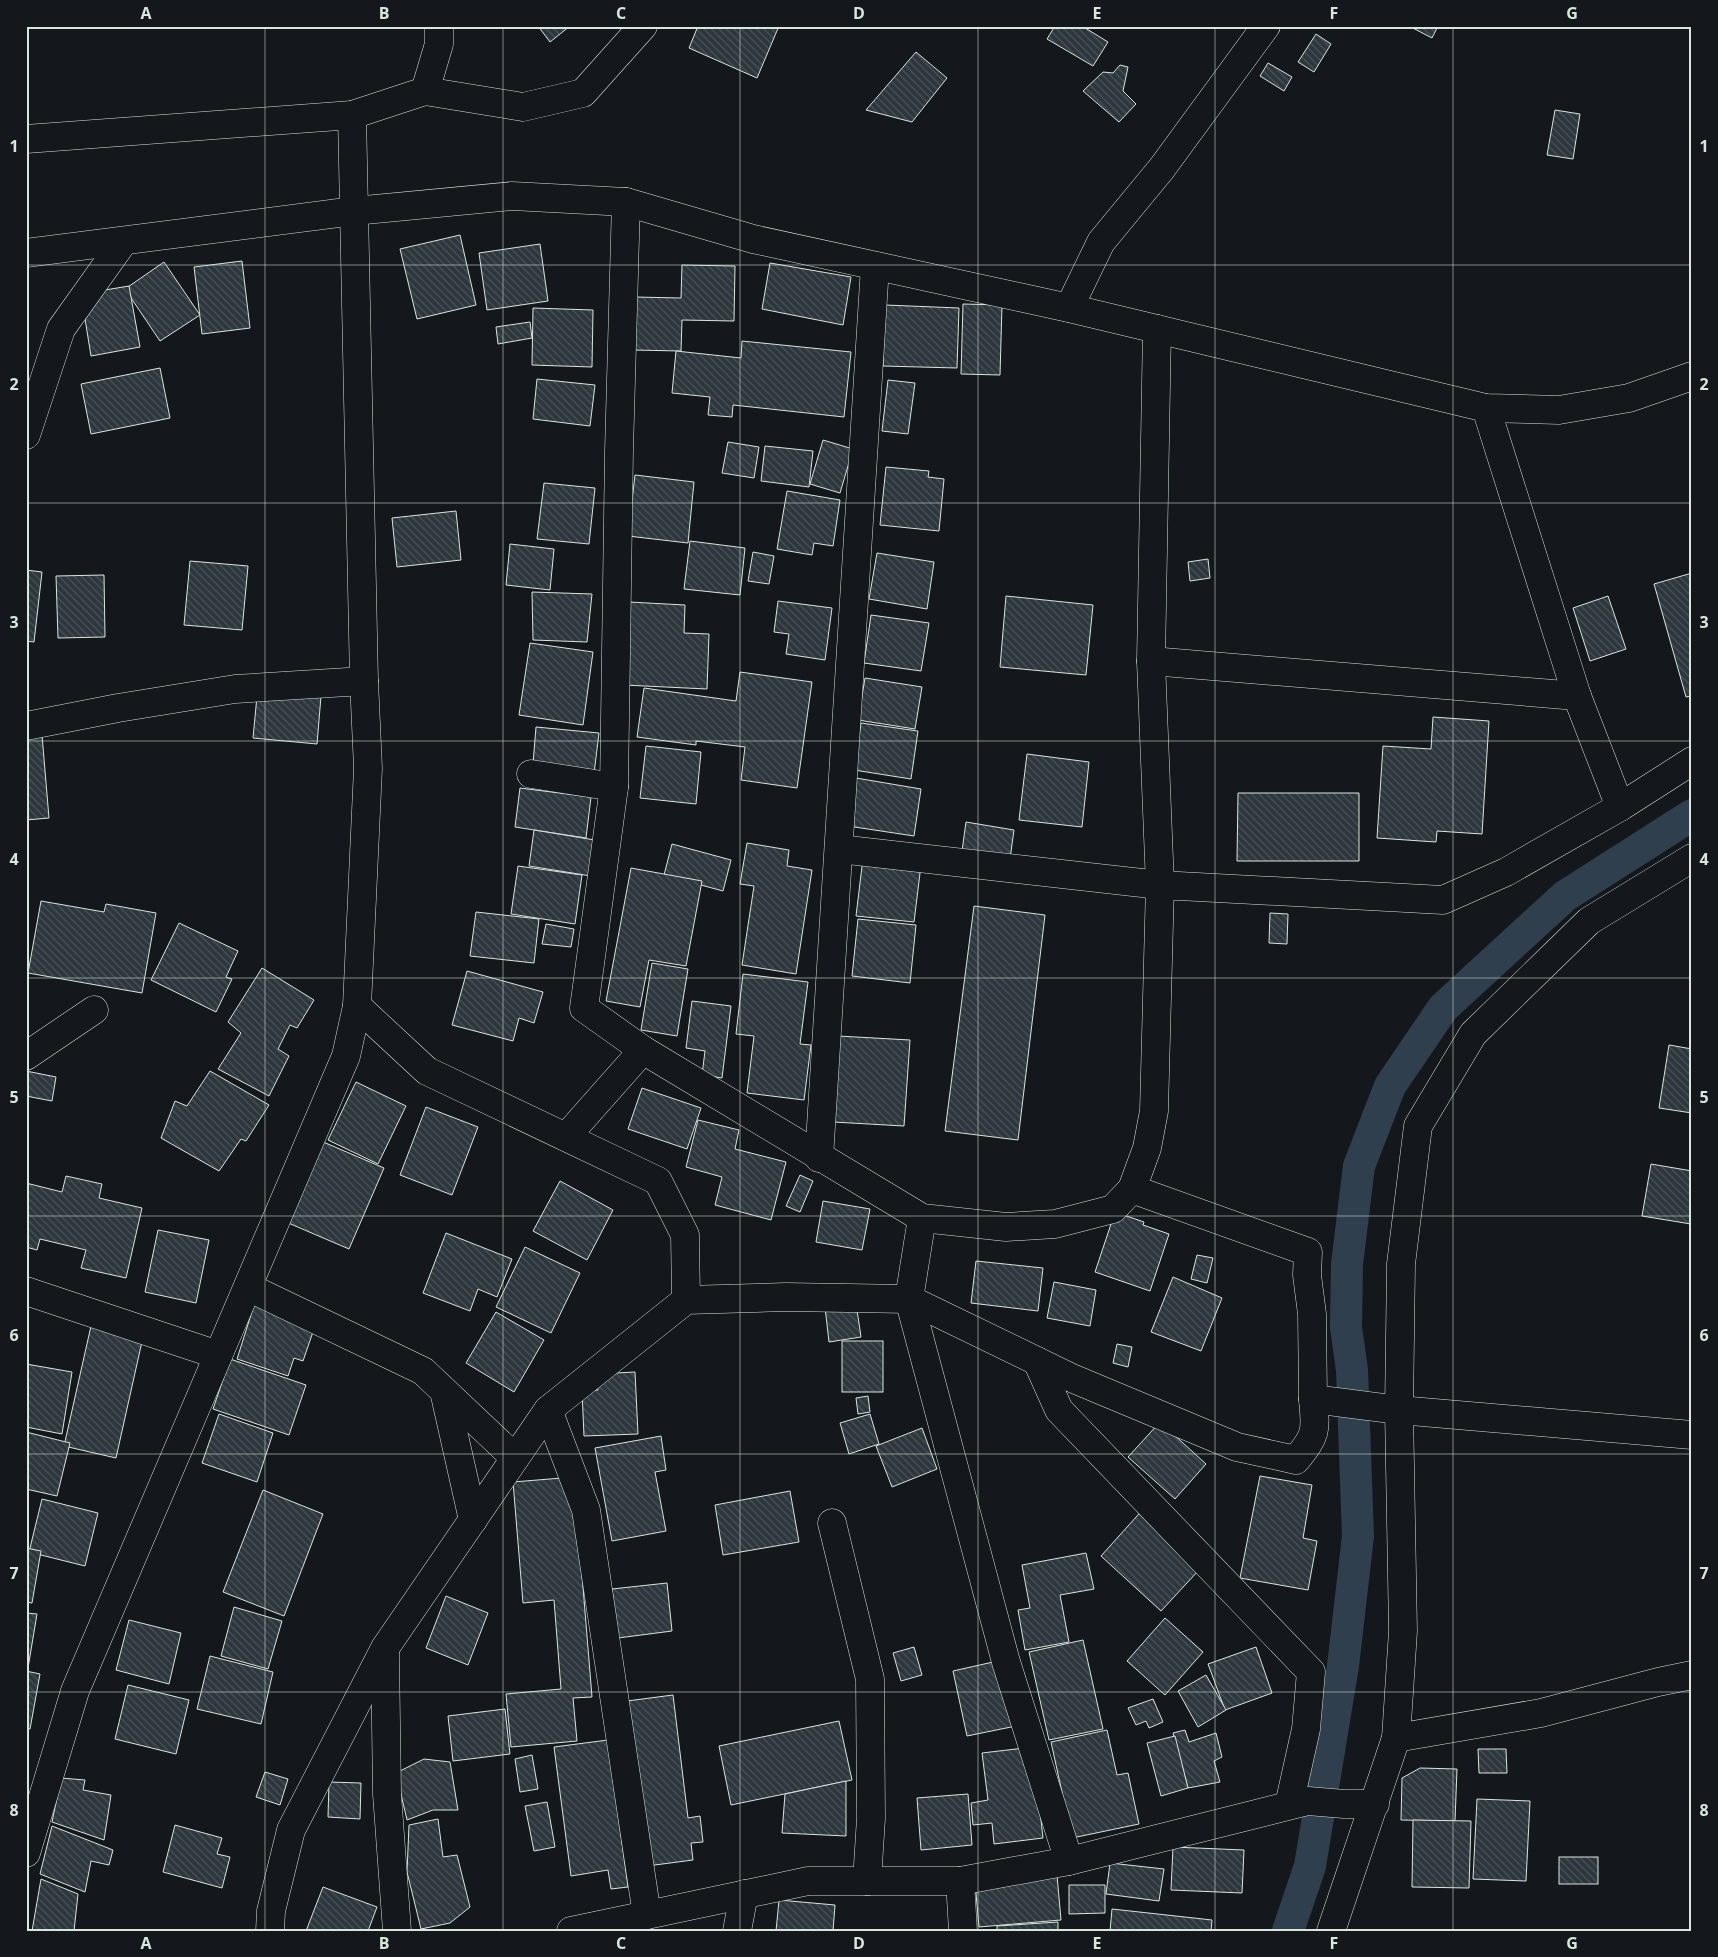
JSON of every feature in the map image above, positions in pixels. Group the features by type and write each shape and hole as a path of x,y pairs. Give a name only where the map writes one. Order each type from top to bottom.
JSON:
{"street":[{"path":"425,91 439,44 439,26"},
{"path":"26,139 352,115 425,91 523,107 583,93 643,26"},
{"path":"1068,308 1101,242 1162,168 1266,26"},
{"path":"26,1853 75,1691 346,1056 357,1006 368,768 364,681 352,115"},
{"path":"26,253 354,211 512,196 626,202 753,239 1068,308 1486,408 1559,410 1629,398 1692,376"},
{"path":"626,202 619,461 614,787 584,1008 643,1050 922,1218 1006,1227 1055,1224 1113,1209 1132,1189 1147,1148 1154,1111 1160,885 1151,661 1157,329"},
{"path":"26,435 61,329 123,242"},
{"path":"820,1158 875,266"},
{"path":"1486,408 1577,696 1620,807"},
{"path":"1151,661 1577,696"},
{"path":"26,726 118,708 235,689 364,681"},
{"path":"839,849 1160,885 1443,900 1506,872 1620,807 1692,761"},
{"path":"531,774 614,787"},
{"path":"1331,1931 1396,1738 1403,1631 1399,1410 1401,1264 1418,1126 1474,1034 1588,921 1692,858"},
{"path":"357,1006 427,1071 658,1181 685,1235 686,1300"},
{"path":"26,1056 94,1010"},
{"path":"566,1137 643,1050"},
{"path":"270,1931 271,1911 291,1830 385,1648 548,1410 686,1300 786,1296 909,1299 1074,1379 1237,1447 1296,1460 1310,1444 1316,1429 1321,1400 1307,1275 1308,1252 1132,1189"},
{"path":"922,1218 909,1299 1006,1662 1069,1861"},
{"path":"248,1286 422,1371 515,1458"},
{"path":"26,1291 218,1355"},
{"path":"1037,1361 1058,1410 1311,1672 1299,1803"},
{"path":"444,1391 473,1520"},
{"path":"1321,1400 1363,1407 1692,1435"},
{"path":"548,1410 586,1510 647,1915"},
{"path":"832,1523 870,1679 871,1818 868,1881"},
{"path":"385,1648 387,1794 397,1931"},
{"path":"1396,1738 1542,1713 1658,1682 1692,1675"},
{"path":"571,1931 808,1881 960,1881 1069,1861 1299,1803 1375,1804"},
{"path":"960,1881 963,1931"},
{"path":"737,1931 744,1894"}],"building":[{"path":"538,26 570,26 550,42"},
{"path":"698,26 779,26 757,78 689,48"},
{"path":"1055,26 1082,26 1108,42 1093,66 1047,39"},
{"path":"1409,26 1438,26 1432,38"},
{"path":"1316,34 1331,44 1314,72 1298,62"},
{"path":"916,52 947,78 912,122 866,110"},
{"path":"1268,63 1292,77 1284,91 1260,76"},
{"path":"1120,65 1128,67 1123,91 1136,104 1119,122 1083,91 1103,72 1113,73"},
{"path":"1555,110 1580,114 1573,159 1547,155"},
{"path":"460,235 476,305 417,319 400,249"},
{"path":"540,244 548,301 487,310 479,253"},
{"path":"242,261 250,328 202,334 194,267"},
{"path":"164,262 200,315 160,341 125,289"},
{"path":"770,263 851,277 843,325 762,309"},
{"path":"682,265 735,266 734,321 682,320 681,351 633,350 634,297 681,298"},
{"path":"129,286 140,347 91,356 81,294"},
{"path":"963,304 1002,305 1000,375 961,374"},
{"path":"885,305 959,308 957,368 883,366"},
{"path":"533,308 593,310 592,367 532,365"},
{"path":"530,322 532,338 498,344 496,327"},
{"path":"742,341 851,352 844,417 733,405 732,417 708,415 710,397 672,393 676,351 741,358"},
{"path":"160,368 170,418 91,434 81,384"},
{"path":"537,379 595,385 590,426 533,419"},
{"path":"888,380 915,383 908,434 882,431"},
{"path":"823,440 853,449 840,493 810,484"},
{"path":"728,442 759,447 754,478 722,473"},
{"path":"765,446 813,451 809,487 761,481"},
{"path":"886,467 929,471 928,477 944,479 939,531 880,525"},
{"path":"635,475 694,482 688,543 628,536"},
{"path":"544,483 595,488 589,544 537,539"},
{"path":"787,491 840,500 833,546 814,543 812,555 777,549"},
{"path":"456,511 461,560 397,567 392,518"},
{"path":"690,541 745,548 740,595 684,589"},
{"path":"510,544 554,549 550,590 506,585"},
{"path":"753,552 774,556 769,584 748,581"},
{"path":"877,553 934,562 927,609 869,599"},
{"path":"1208,559 1210,578 1190,581 1188,562"},
{"path":"190,561 248,566 242,630 184,625"},
{"path":"26,570 42,572 34,642 26,641"},
{"path":"1692,573 1692,696 1686,697 1654,584"},
{"path":"104,575 105,637 58,638 56,576"},
{"path":"532,592 592,594 587,642 533,640"},
{"path":"1006,596 1093,605 1086,675 1000,667"},
{"path":"1608,596 1626,649 1590,661 1573,608"},
{"path":"778,601 832,608 825,660 786,654 789,634 774,632"},
{"path":"629,602 685,605 684,633 709,634 707,689 624,685"},
{"path":"871,615 929,623 921,671 864,663"},
{"path":"530,643 593,652 583,725 519,715"},
{"path":"740,672 812,682 797,788 741,780 745,747 696,741 696,745 637,737 644,688 736,701"},
{"path":"259,675 321,696 317,744 253,738"},
{"path":"865,678 922,687 915,729 858,720"},
{"path":"1433,717 1489,721 1482,834 1437,831 1436,842 1377,838 1383,746 1431,749"},
{"path":"861,723 918,731 911,779 854,770"},
{"path":"536,727 599,733 593,782 532,776"},
{"path":"42,735 49,818 26,820 26,736"},
{"path":"646,746 701,752 696,804 640,798"},
{"path":"1027,754 1089,762 1082,827 1019,820"},
{"path":"856,778 921,789 914,836 848,826"},
{"path":"520,788 591,797 586,838 515,827"},
{"path":"1238,793 1359,793 1359,861 1237,861"},
{"path":"966,822 1014,830 1010,859 962,851"},
{"path":"534,830 601,841 597,877 529,866"},
{"path":"747,843 789,850 787,866 812,870 796,974 742,965 754,886 740,884"},
{"path":"672,844 731,860 723,891 664,875"},
{"path":"863,858 921,865 914,922 856,916"},
{"path":"518,866 582,875 575,924 511,914"},
{"path":"631,868 702,881 686,966 649,960 640,1007 606,1001"},
{"path":"41,901 104,912 106,904 156,913 142,993 28,973"},
{"path":"974,906 1045,915 1018,1140 945,1131"},
{"path":"476,912 539,919 534,963 470,956"},
{"path":"1270,913 1288,914 1287,944 1269,943"},
{"path":"858,919 916,925 910,983 852,976"},
{"path":"179,923 238,951 226,977 232,979 216,1012 151,980"},
{"path":"546,924 574,929 571,947 542,944"},
{"path":"652,963 688,969 677,1036 641,1030"},
{"path":"262,968 314,1000 297,1028 290,1025 278,1049 289,1056 269,1096 218,1069 241,1033 228,1022"},
{"path":"467,971 543,992 534,1023 519,1018 513,1041 452,1025"},
{"path":"743,974 808,982 800,1044 811,1045 804,1100 747,1093 754,1036 736,1034"},
{"path":"692,1001 731,1006 722,1078 702,1075 705,1051 686,1048"},
{"path":"838,1036 910,1040 904,1126 833,1122"},
{"path":"1669,1045 1692,1049 1692,1113 1659,1108"},
{"path":"26,1071 56,1077 52,1101 26,1096"},
{"path":"210,1071 269,1105 246,1141 241,1139 219,1171 161,1138 175,1101 187,1106"},
{"path":"356,1082 406,1106 378,1164 328,1140"},
{"path":"642,1088 701,1108 687,1149 628,1129"},
{"path":"426,1107 478,1127 452,1195 400,1175"},
{"path":"698,1120 739,1130 735,1149 786,1162 771,1220 715,1205 722,1177 686,1167"},
{"path":"321,1141 384,1168 349,1249 286,1222"},
{"path":"1651,1164 1692,1171 1691,1224 1642,1216"},
{"path":"800,1175 813,1181 800,1212 786,1206"},
{"path":"66,1176 102,1184 99,1198 142,1208 126,1278 81,1268 86,1250 40,1239 37,1250 26,1247 26,1183 62,1192"},
{"path":"560,1181 613,1210 587,1260 533,1231"},
{"path":"823,1201 870,1209 862,1250 816,1242"},
{"path":"1115,1212 1144,1222 1143,1225 1169,1234 1150,1291 1095,1272"},
{"path":"158,1230 209,1240 196,1303 145,1292"},
{"path":"446,1233 512,1259 497,1297 478,1289 470,1311 423,1293"},
{"path":"525,1247 580,1273 551,1333 496,1307"},
{"path":"1197,1255 1213,1258 1207,1283 1191,1279"},
{"path":"976,1261 1043,1268 1038,1311 971,1303"},
{"path":"1173,1277 1222,1298 1201,1351 1151,1332"},
{"path":"1054,1282 1096,1290 1090,1326 1047,1318"},
{"path":"255,1302 316,1323 303,1361 294,1358 288,1376 237,1359"},
{"path":"856,1303 861,1337 829,1342 825,1307"},
{"path":"496,1312 544,1340 514,1392 466,1363"},
{"path":"91,1326 143,1337 116,1458 64,1446"},
{"path":"842,1341 883,1341 883,1392 842,1392"},
{"path":"1117,1344 1132,1347 1128,1367 1113,1363"},
{"path":"230,1359 306,1385 289,1435 213,1409"},
{"path":"26,1364 72,1372 62,1434 26,1427"},
{"path":"635,1372 638,1434 584,1436 582,1391 598,1390 597,1374"},
{"path":"868,1396 870,1412 858,1414 856,1398"},
{"path":"219,1414 273,1433 257,1482 202,1463"},
{"path":"870,1414 879,1444 849,1454 840,1423"},
{"path":"1160,1422 1206,1464 1175,1499 1128,1457"},
{"path":"922,1428 937,1469 892,1487 876,1446"},
{"path":"26,1432 70,1443 57,1496 26,1489"},
{"path":"661,1436 666,1470 655,1472 666,1531 612,1541 595,1448"},
{"path":"1260,1476 1312,1485 1303,1538 1317,1541 1308,1590 1240,1578"},
{"path":"574,1477 592,1697 573,1698 577,1741 511,1747 506,1694 561,1689 554,1600 523,1603 513,1482"},
{"path":"263,1490 323,1514 284,1616 223,1592"},
{"path":"790,1491 799,1542 723,1555 715,1505"},
{"path":"42,1499 98,1513 85,1566 29,1552"},
{"path":"1146,1506 1199,1570 1161,1611 1101,1556"},
{"path":"26,1548 41,1551 32,1603 26,1602"},
{"path":"1086,1553 1094,1589 1060,1595 1069,1642 1025,1650 1018,1610 1030,1608 1022,1565"},
{"path":"667,1583 672,1631 618,1638 612,1589"},
{"path":"446,1596 488,1613 468,1665 426,1648"},
{"path":"234,1607 282,1621 268,1669 221,1656"},
{"path":"26,1613 37,1614 28,1668 26,1667"},
{"path":"1165,1618 1203,1652 1165,1695 1127,1661"},
{"path":"129,1620 181,1633 169,1684 116,1670"},
{"path":"1083,1640 1103,1729 1049,1740 1029,1652"},
{"path":"914,1647 922,1675 901,1681 893,1653"},
{"path":"1256,1647 1272,1693 1225,1710 1208,1664"},
{"path":"210,1656 273,1672 261,1724 197,1709"},
{"path":"1002,1660 1016,1726 967,1736 953,1671"},
{"path":"26,1671 40,1674 30,1729 26,1729"},
{"path":"1206,1675 1226,1710 1198,1727 1178,1691"},
{"path":"128,1685 189,1700 176,1754 115,1739"},
{"path":"673,1695 688,1818 700,1816 703,1842 691,1843 693,1860 647,1866 627,1701"},
{"path":"1153,1699 1163,1722 1149,1728 1146,1721 1136,1725 1128,1708"},
{"path":"505,1709 510,1754 453,1761 448,1716"},
{"path":"839,1721 852,1780 731,1805 719,1746"},
{"path":"1107,1730 1117,1775 1128,1773 1139,1824 1072,1838 1051,1742"},
{"path":"1185,1730 1189,1742 1216,1733 1222,1757 1214,1761 1220,1782 1188,1788 1173,1733"},
{"path":"1175,1736 1188,1788 1161,1796 1147,1743"},
{"path":"608,1740 628,1887 611,1889 608,1870 571,1876 554,1747"},
{"path":"1033,1747 1043,1838 994,1844 992,1823 973,1825 971,1803 988,1800 982,1753"},
{"path":"1478,1749 1506,1749 1507,1773 1479,1773"},
{"path":"532,1755 538,1789 520,1792 515,1759"},
{"path":"424,1759 450,1762 458,1810 433,1810 407,1820 396,1773"},
{"path":"1420,1768 1457,1769 1455,1821 1401,1820 1402,1778"},
{"path":"265,1772 288,1779 280,1805 256,1797"},
{"path":"61,1778 85,1780 83,1790 111,1795 104,1840 52,1822"},
{"path":"846,1781 846,1836 782,1833 785,1794"},
{"path":"329,1782 361,1783 360,1819 328,1817"},
{"path":"968,1794 972,1845 921,1850 917,1798"},
{"path":"1477,1799 1530,1801 1526,1881 1473,1879"},
{"path":"547,1802 555,1847 534,1851 525,1806"},
{"path":"438,1819 443,1857 457,1855 470,1907 450,1923 421,1929 407,1872 409,1825"},
{"path":"1413,1820 1471,1821 1469,1888 1412,1887"},
{"path":"175,1825 222,1838 217,1854 230,1857 222,1888 163,1872"},
{"path":"52,1826 113,1850 109,1865 91,1861 85,1892 40,1874"},
{"path":"1173,1847 1244,1850 1242,1893 1171,1890"},
{"path":"1559,1857 1598,1857 1598,1884 1559,1884"},
{"path":"1110,1863 1164,1869 1159,1901 1106,1894"},
{"path":"1057,1875 1061,1920 979,1927 975,1882"},
{"path":"41,1879 78,1894 74,1931 32,1931"},
{"path":"1069,1885 1105,1885 1105,1913 1069,1914"},
{"path":"323,1887 377,1907 368,1931 306,1931"},
{"path":"779,1900 835,1905 833,1931 776,1931"},
{"path":"1112,1909 1212,1920 1211,1931 1110,1931"},
{"path":"1058,1922 1058,1931 997,1931 997,1926"}],"waterway":[{"path":"1288,1931 1310,1866 1343,1666 1358,1536 1352,1370 1346,1327 1347,1264 1359,1166 1390,1086 1443,1008 1565,896 1692,815"}]}
